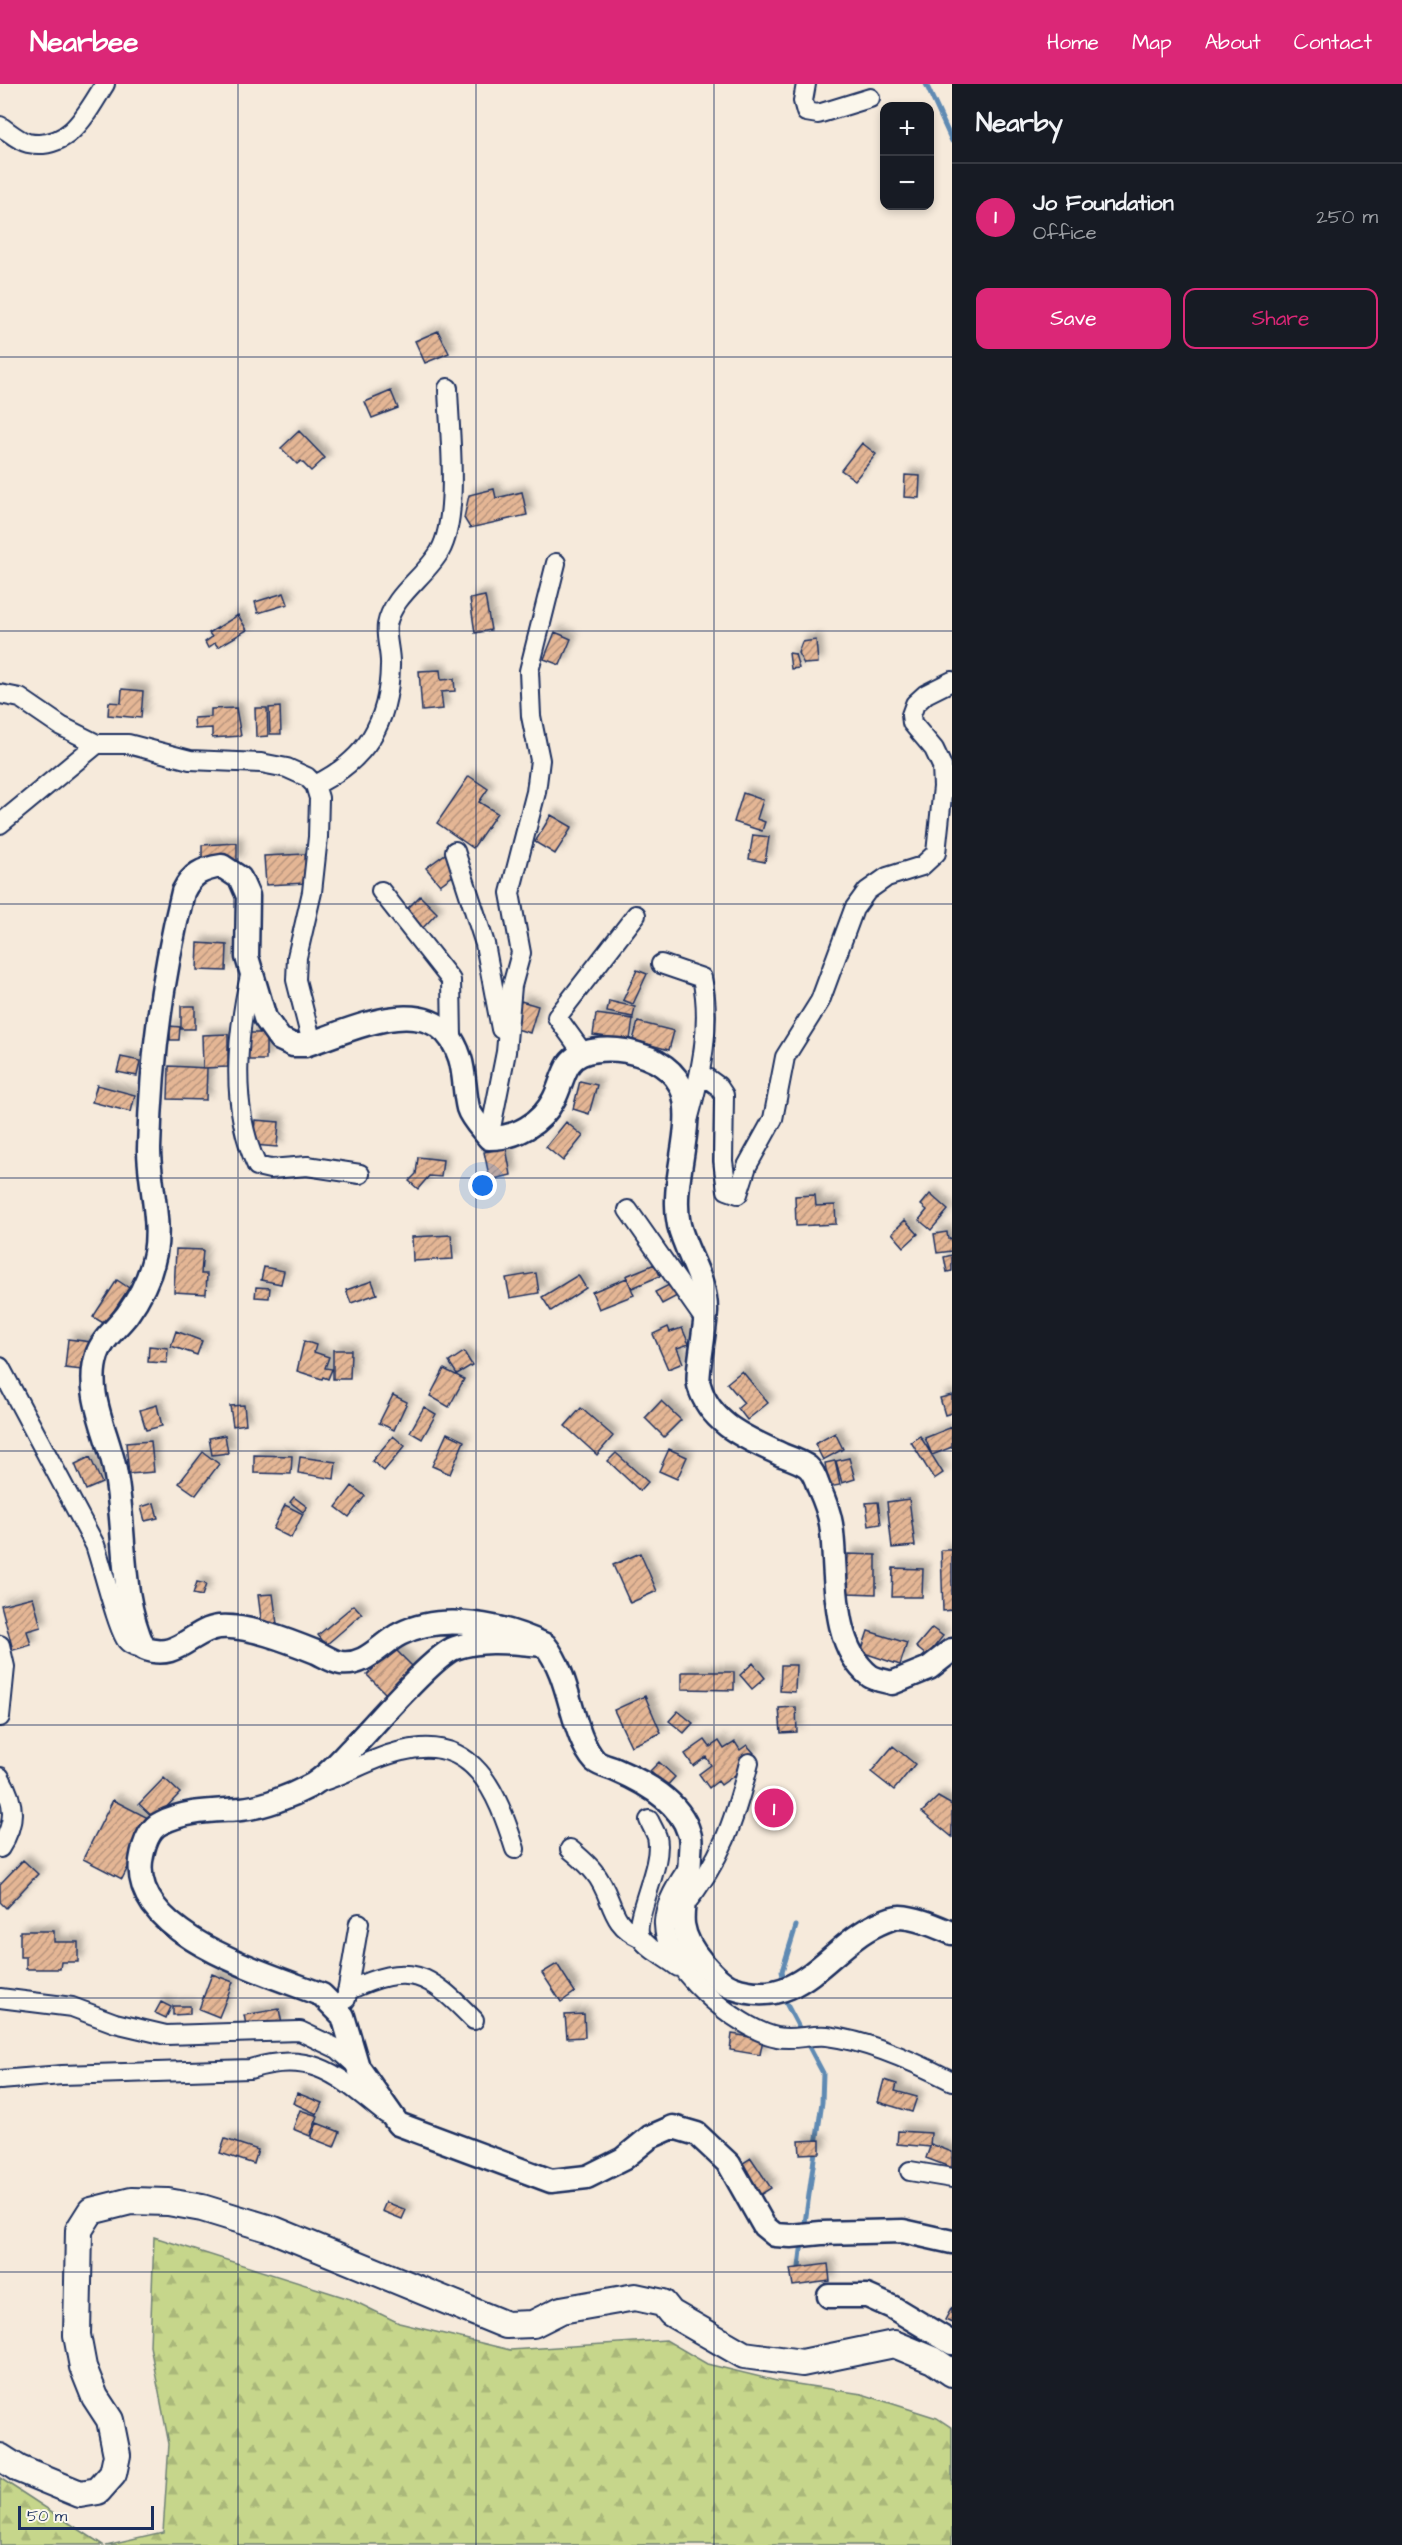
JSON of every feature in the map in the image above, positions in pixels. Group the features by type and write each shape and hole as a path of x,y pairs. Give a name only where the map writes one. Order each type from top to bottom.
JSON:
{"main road":[{"path":"0,2457 20,2469 80,2494 98,2491 113,2474 117,2455 110,2420 94,2397 83,2367 77,2335 79,2230 91,2211 130,2201 179,2204 274,2230 506,2325 533,2324 561,2310 635,2297 663,2303 671,2313 744,2355 802,2363 894,2344 933,2360 952,2373"}],"street":[{"path":"0,126 27,143 49,143 73,132 87,115 105,84"},
{"path":"806,84 803,101 806,112 818,114 870,98"},
{"path":"315,785 339,773 352,762 380,725 388,701 390,668 387,626 393,610 426,571 445,540 450,521 451,474 448,388"},
{"path":"489,1138 506,1052 512,986 521,953 510,893 536,792 540,760 531,716 529,671 556,563"},
{"path":"700,1073 718,1086 724,1095 723,1161 727,1190 738,1194 747,1166 772,1119 785,1057 820,1001 854,909 867,891 887,877 922,866 936,853 943,787 942,766 934,749 912,723 911,715 915,704 926,694 952,681"},
{"path":"0,694 20,698 61,726 97,744 128,744 154,753 190,760 287,768 306,777 315,785 319,798 318,837 312,892 298,951 296,980 312,1043"},
{"path":"0,824 97,744"},
{"path":"455,851 486,944 506,1052"},
{"path":"144,1648 136,1631 128,1588 121,1503 114,1465 94,1396 93,1375 97,1354 142,1292 155,1253 149,1151 160,998 183,892 190,878 203,868 222,866 240,878 248,896 246,942 251,971 265,1018 280,1039 293,1045 312,1043 349,1028 384,1018 400,1017 438,1024 453,1038"},
{"path":"381,891 451,980 453,1038 461,1059 468,1110 489,1138"},
{"path":"583,1053 557,1017 636,915"},
{"path":"661,964 702,978 706,997 700,1073 687,1124 677,1183 677,1207 680,1227 704,1289 705,1320 698,1383 709,1409 745,1438 808,1467 819,1486 831,1521 839,1620 843,1634 856,1658 871,1676 892,1683 929,1668 952,1650"},
{"path":"251,971 242,1011 238,1080 250,1151 257,1166 270,1169 307,1166 360,1174"},
{"path":"489,1138 501,1138 525,1130 543,1115 554,1100 570,1063 583,1053 596,1050 626,1051 657,1062 682,1088 688,1106 687,1124"},
{"path":"628,1210 705,1320"},
{"path":"0,1367 94,1545 105,1570 122,1635 129,1644 156,1653 176,1648 217,1627 234,1627 285,1640 340,1663 362,1661 399,1634 426,1623 498,1628 522,1634 545,1645 555,1656 589,1753 598,1763 655,1791 674,1805 690,1835 690,1864 680,1911 682,1925 694,1952 713,1975 733,1988 766,1993 790,1989 867,1929 882,1922 898,1917 926,1922 952,1932"},
{"path":"313,1784 336,1765 413,1684 453,1648 503,1642 545,1645"},
{"path":"0,1645 5,1667 0,1718"},
{"path":"343,2016 322,1995 186,1937 162,1918 145,1895 140,1872 143,1846 158,1824 179,1815 244,1809 401,1751 439,1749 472,1764 482,1775 503,1810 515,1849"},
{"path":"680,1911 702,1884 719,1857 735,1819 749,1763"},
{"path":"0,1777 13,1816 12,1830 0,1848"},
{"path":"641,1938 638,1921 654,1877 657,1854 657,1838 649,1820"},
{"path":"570,1849 594,1871 619,1923 626,1932 641,1938 690,1975"},
{"path":"690,1864 671,1898 664,1922 668,1942 690,1975 714,2004 738,2021 778,2038 827,2036 858,2043 906,2060 952,2081"},
{"path":"358,2067 343,2016 359,1923"},
{"path":"347,1991 372,1979 410,1974 436,1984 474,2020"},
{"path":"0,1998 72,2007 115,2023 166,2035 300,2031 338,2049 358,2067 398,2124"},
{"path":"0,2080 62,2075 250,2069 273,2062 296,2063 330,2070 398,2124 551,2181 588,2177 623,2159 650,2137 673,2127 697,2134 729,2164 764,2226 775,2235 903,2231 952,2242"},
{"path":"910,2172 952,2178"},
{"path":"829,2296 867,2296 892,2307 952,2343"}],"green space":[{"path":"154,2237 350,2299 399,2323 510,2350 666,2340 707,2364 777,2381 862,2394 937,2418 952,2428 952,2545 106,2545 163,2532 169,2444 150,2346"},
{"path":"0,2478 103,2545 0,2545"}],"building":[{"path":"438,331 449,353 425,363 415,341"},
{"path":"391,391 398,408 372,418 365,402"},
{"path":"299,431 325,458 311,471 301,461 297,464 281,448"},
{"path":"862,443 876,454 855,480 841,470"},
{"path":"905,475 920,476 919,498 904,497"},
{"path":"494,489 496,498 522,492 527,515 470,528 464,518 469,495"},
{"path":"284,593 288,604 258,613 255,602"},
{"path":"485,596 491,630 475,633 470,599"},
{"path":"238,615 247,630 218,647 215,643 208,648 205,642 212,637 209,633"},
{"path":"555,632 571,639 560,665 544,659"},
{"path":"816,640 818,663 804,664 798,653 802,642"},
{"path":"789,653 795,654 799,668 791,669"},
{"path":"440,670 441,680 454,679 455,691 441,692 443,709 422,711 419,671"},
{"path":"122,689 143,691 141,718 108,715 109,702 121,703"},
{"path":"280,707 281,734 270,734 269,708"},
{"path":"236,708 241,736 212,738 212,728 195,729 194,718 211,717 211,709"},
{"path":"255,708 267,708 268,736 256,737"},
{"path":"469,776 488,789 479,802 497,813 473,848 437,823"},
{"path":"743,793 763,800 757,819 765,822 762,831 734,822"},
{"path":"551,815 572,827 555,854 535,842"},
{"path":"753,835 769,837 765,862 749,859"},
{"path":"237,843 237,861 202,862 202,845"},
{"path":"305,854 307,883 266,885 264,856"},
{"path":"445,854 458,872 440,885 426,868"},
{"path":"420,896 437,913 420,931 409,920 414,915 407,909"},
{"path":"198,943 227,945 226,971 197,970"},
{"path":"637,970 647,974 633,1004 623,1000"},
{"path":"521,1001 538,1006 530,1033 513,1028"},
{"path":"609,1001 635,1007 633,1017 607,1012"},
{"path":"181,1006 195,1006 195,1029 181,1029"},
{"path":"596,1014 633,1019 630,1040 593,1035"},
{"path":"638,1022 674,1031 669,1050 633,1040"},
{"path":"170,1026 180,1027 179,1040 170,1040"},
{"path":"248,1033 266,1033 266,1060 248,1060"},
{"path":"228,1034 228,1067 203,1068 202,1035"},
{"path":"121,1057 140,1061 137,1076 117,1072"},
{"path":"169,1066 207,1068 206,1100 168,1099"},
{"path":"580,1081 597,1085 589,1114 573,1109"},
{"path":"97,1085 135,1095 131,1112 92,1102"},
{"path":"255,1120 279,1122 277,1147 253,1145"},
{"path":"566,1122 583,1136 563,1161 546,1147"},
{"path":"506,1148 511,1175 490,1180 484,1152"},
{"path":"418,1157 443,1160 441,1177 429,1176 418,1189 409,1181 416,1174"},
{"path":"930,1194 948,1210 931,1230 919,1220 927,1210 921,1205"},
{"path":"815,1195 816,1206 835,1205 836,1224 796,1226 795,1196"},
{"path":"905,1220 918,1234 904,1247 892,1233"},
{"path":"947,1232 948,1239 952,1238 952,1251 937,1253 934,1234"},
{"path":"451,1235 453,1259 413,1261 412,1237"},
{"path":"176,1249 203,1250 201,1274 207,1274 206,1294 174,1292"},
{"path":"952,1255 952,1271 947,1272 944,1257"},
{"path":"655,1264 660,1276 632,1288 626,1276"},
{"path":"264,1267 284,1271 281,1284 261,1280"},
{"path":"536,1273 539,1293 510,1298 506,1278"},
{"path":"578,1275 586,1288 551,1311 542,1297"},
{"path":"627,1278 634,1295 599,1309 592,1292"},
{"path":"117,1280 129,1288 105,1324 93,1317"},
{"path":"372,1281 377,1294 351,1303 346,1290"},
{"path":"673,1283 679,1295 662,1304 655,1292"},
{"path":"256,1287 270,1288 269,1298 255,1297"},
{"path":"668,1327 670,1332 682,1328 689,1344 677,1348 683,1363 668,1369 653,1334"},
{"path":"176,1331 202,1341 197,1355 171,1346"},
{"path":"68,1339 91,1342 89,1358 84,1357 82,1370 65,1368"},
{"path":"304,1341 316,1345 314,1352 329,1357 325,1368 332,1369 328,1379 297,1371"},
{"path":"149,1346 168,1348 167,1363 148,1362"},
{"path":"333,1350 351,1350 350,1379 333,1379"},
{"path":"464,1352 472,1365 457,1374 449,1362"},
{"path":"444,1369 464,1379 449,1407 430,1396"},
{"path":"742,1371 768,1403 747,1420 738,1408 744,1403 727,1383"},
{"path":"393,1395 407,1402 394,1430 379,1423"},
{"path":"952,1395 952,1413 945,1415 940,1398"},
{"path":"661,1401 681,1420 664,1437 645,1418"},
{"path":"157,1405 162,1426 146,1430 140,1410"},
{"path":"244,1405 246,1424 233,1426 230,1406"},
{"path":"424,1407 436,1414 422,1439 410,1432"},
{"path":"581,1408 613,1436 597,1455 565,1426"},
{"path":"952,1427 952,1447 932,1455 925,1438"},
{"path":"447,1433 464,1441 450,1474 432,1466"},
{"path":"835,1433 843,1449 823,1460 815,1444"},
{"path":"225,1435 228,1453 212,1455 209,1438"},
{"path":"393,1436 405,1446 384,1471 372,1461"},
{"path":"920,1436 943,1473 934,1479 911,1442"},
{"path":"151,1441 154,1472 129,1474 126,1443"},
{"path":"669,1449 687,1457 677,1479 659,1471"},
{"path":"203,1452 219,1464 196,1495 179,1483"},
{"path":"616,1453 648,1482 640,1491 608,1461"},
{"path":"254,1455 292,1456 291,1474 254,1473"},
{"path":"90,1457 102,1483 86,1490 75,1464"},
{"path":"300,1457 336,1462 334,1479 298,1473"},
{"path":"849,1458 855,1479 842,1483 836,1461"},
{"path":"835,1461 840,1485 829,1487 825,1463"},
{"path":"352,1486 365,1496 349,1517 336,1507"},
{"path":"294,1497 307,1507 303,1512 290,1502"},
{"path":"909,1499 915,1546 892,1548 887,1502"},
{"path":"878,1502 881,1524 869,1526 866,1503"},
{"path":"154,1503 158,1518 145,1521 141,1507"},
{"path":"285,1505 303,1514 291,1538 273,1529"},
{"path":"941,1550 952,1550 952,1610 943,1611"},
{"path":"640,1553 657,1591 630,1603 613,1565"},
{"path":"848,1554 876,1555 876,1594 847,1593"},
{"path":"893,1568 923,1569 922,1597 892,1597"},
{"path":"197,1582 206,1584 202,1596 193,1594"},
{"path":"273,1594 277,1624 262,1626 258,1595"},
{"path":"33,1597 41,1627 27,1631 31,1645 13,1650 1,1605"},
{"path":"354,1605 362,1614 326,1645 318,1635"},
{"path":"932,1628 943,1636 927,1656 916,1647"},
{"path":"868,1631 907,1643 900,1665 861,1652"},
{"path":"394,1648 416,1670 389,1697 367,1675"},
{"path":"753,1663 765,1678 752,1689 740,1675"},
{"path":"781,1665 796,1665 795,1692 780,1691"},
{"path":"682,1672 734,1672 734,1690 682,1689"},
{"path":"645,1696 661,1733 631,1746 614,1710"},
{"path":"796,1707 797,1732 781,1733 779,1708"},
{"path":"678,1711 693,1723 684,1733 669,1721"},
{"path":"705,1740 710,1747 719,1741 724,1749 735,1742 740,1750 747,1745 754,1753 738,1765 742,1770 721,1785 718,1781 709,1788 699,1774 711,1765 706,1757 693,1766 685,1754"},
{"path":"893,1746 915,1764 894,1790 871,1772"},
{"path":"659,1762 675,1777 666,1787 650,1771"},
{"path":"164,1778 180,1793 155,1819 139,1804"},
{"path":"938,1797 952,1805 952,1837 922,1812"},
{"path":"113,1800 152,1820 122,1879 83,1859"},
{"path":"23,1860 38,1874 6,1908 0,1902 0,1884"},
{"path":"20,1931 54,1931 54,1942 78,1942 78,1962 61,1962 60,1969 26,1969 26,1957 20,1957"},
{"path":"557,1964 575,1992 561,2002 542,1973"},
{"path":"212,1974 233,1982 219,2017 199,2009"},
{"path":"161,2002 171,2007 166,2018 155,2013"},
{"path":"173,2006 190,2006 190,2014 173,2015"},
{"path":"279,2009 282,2024 247,2030 244,2015"},
{"path":"584,2014 585,2037 567,2038 565,2015"},
{"path":"732,2034 763,2039 760,2055 730,2050"},
{"path":"884,2080 897,2084 895,2091 917,2097 912,2112 878,2102"},
{"path":"297,2093 322,2103 317,2114 293,2103"},
{"path":"300,2110 318,2116 310,2136 293,2129"},
{"path":"317,2123 340,2132 334,2147 311,2138"},
{"path":"898,2131 931,2133 930,2147 897,2144"},
{"path":"225,2139 258,2150 254,2164 220,2153"},
{"path":"820,2140 820,2153 800,2154 799,2141"},
{"path":"931,2144 952,2152 952,2168 926,2158"},
{"path":"751,2158 771,2188 760,2195 740,2165"},
{"path":"386,2202 406,2210 402,2219 382,2211"},
{"path":"828,2264 830,2281 793,2286 790,2269"},
{"path":"952,2307 952,2323 945,2320"}],"waterway":[{"path":"926,84 952,141"},
{"path":"784,1982 782,1971 796,1926"},
{"path":"785,1994 786,2003 823,2073 822,2102 804,2230"},
{"path":"799,2267 802,2242"}],"place":[{"name":"Jo Foundation","path":"774,1808"}]}
